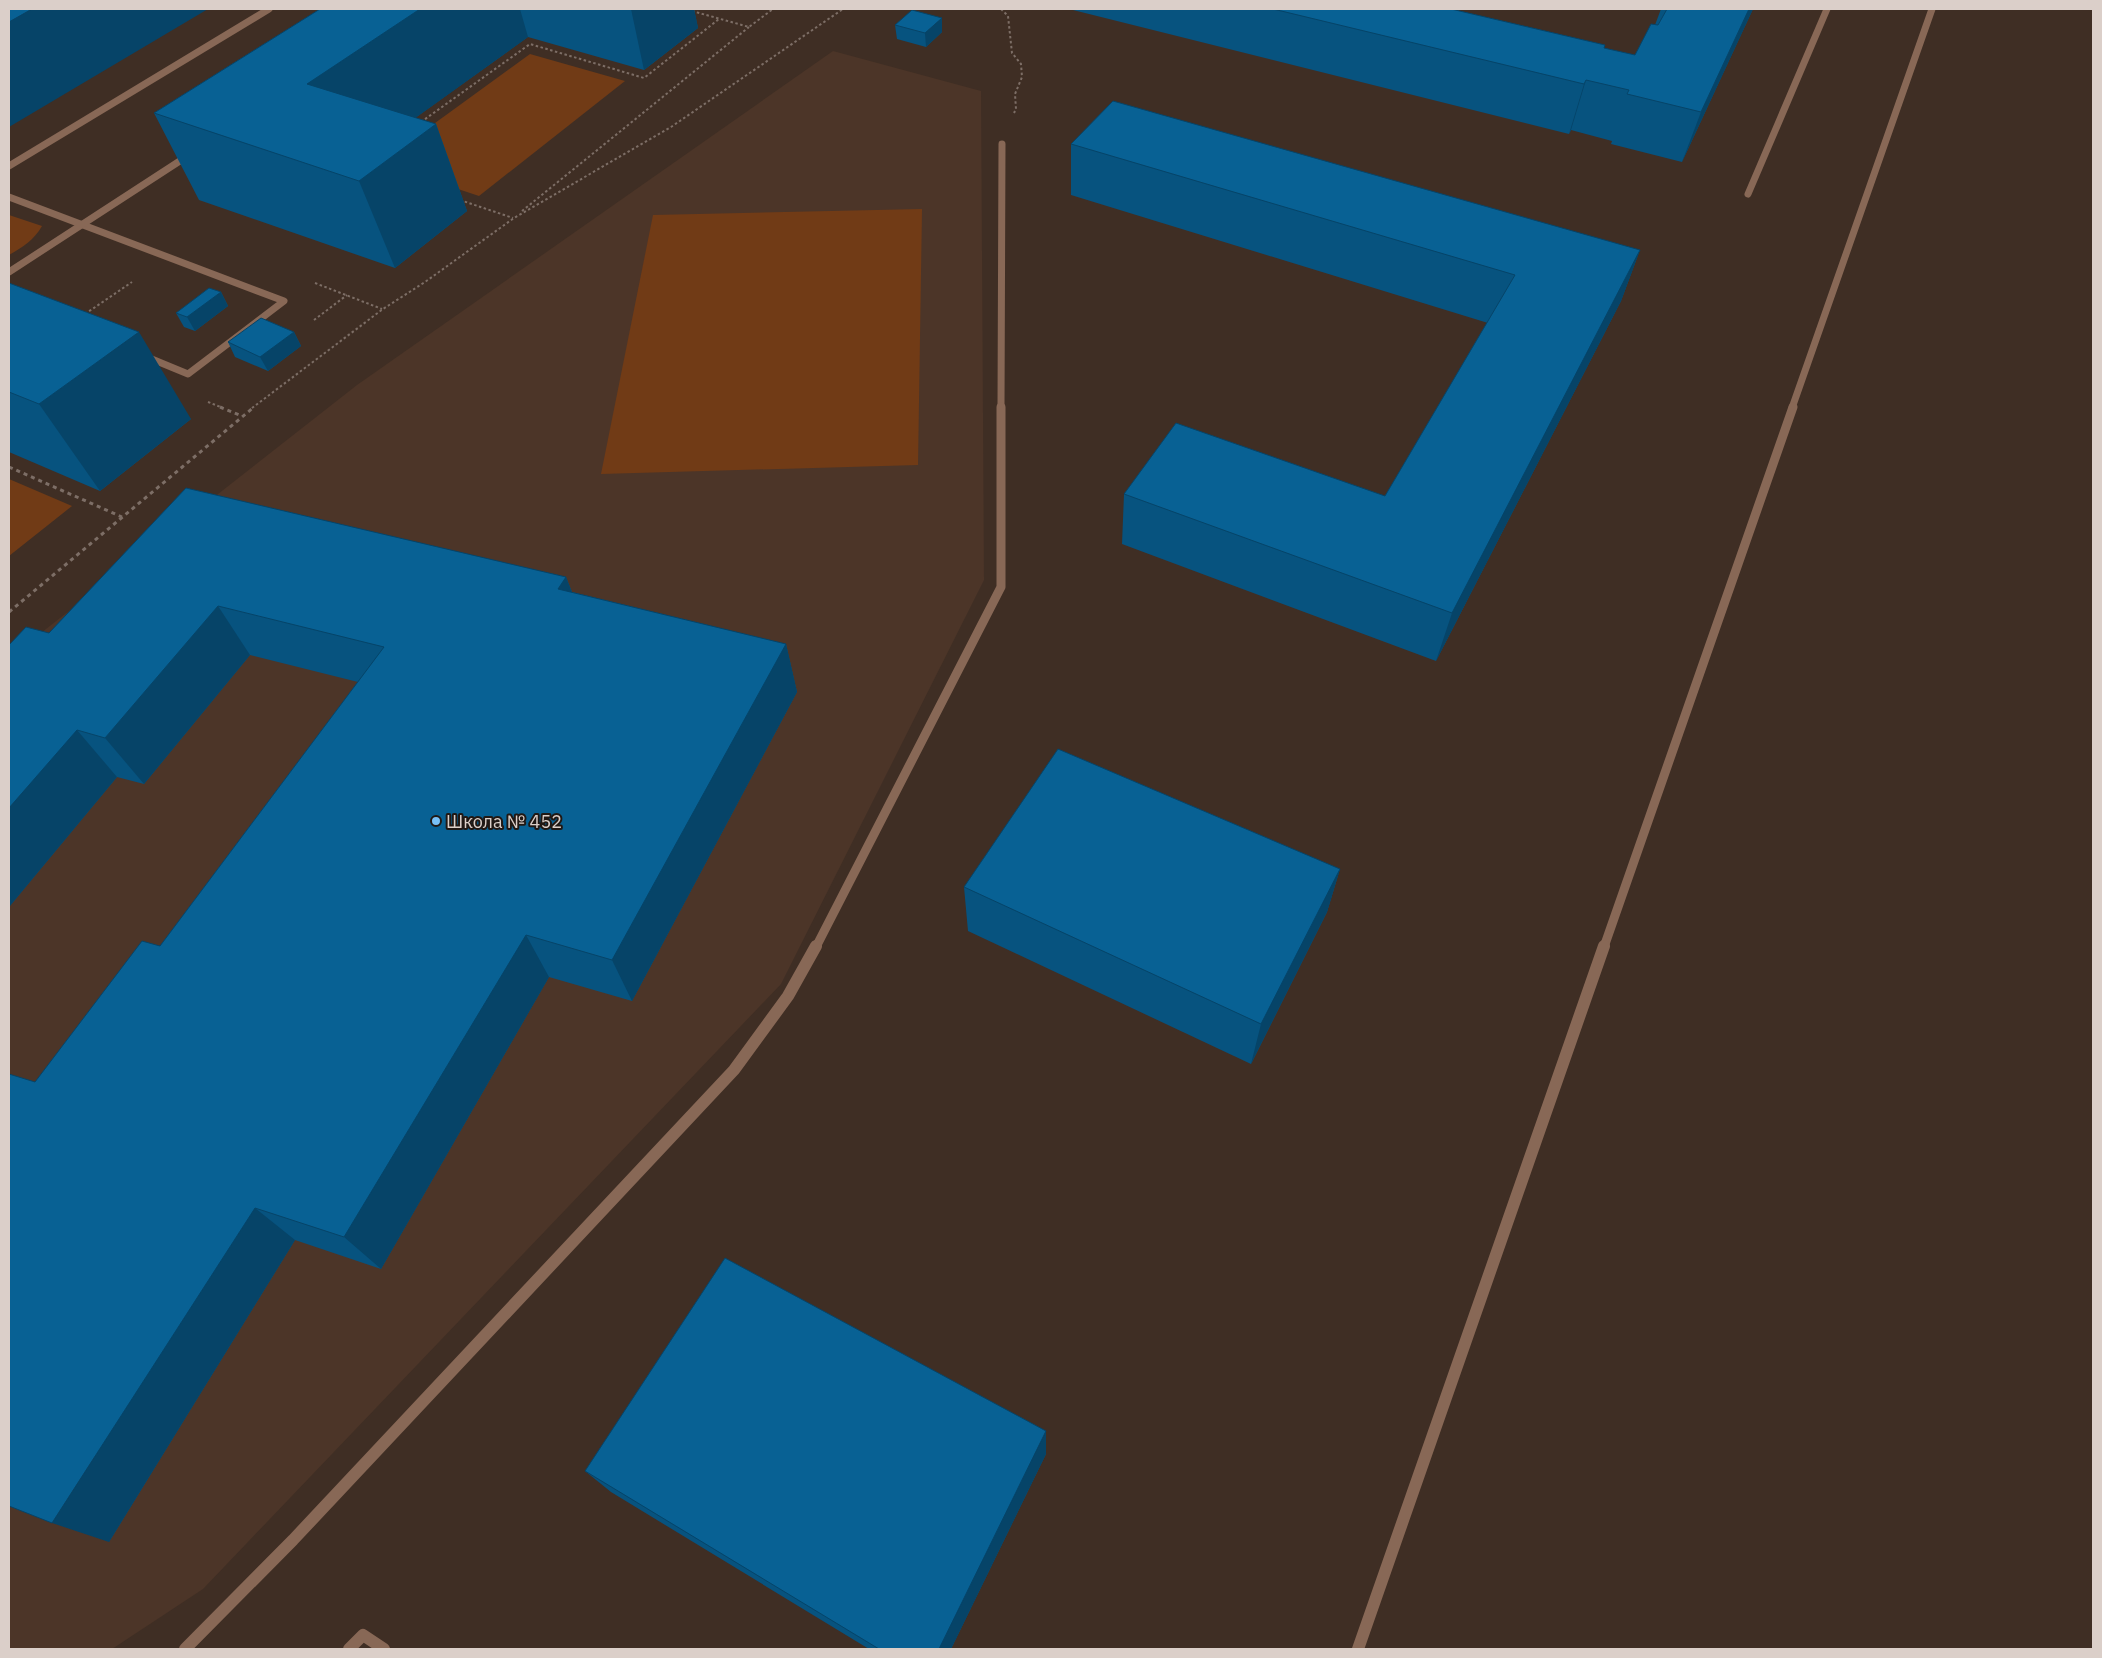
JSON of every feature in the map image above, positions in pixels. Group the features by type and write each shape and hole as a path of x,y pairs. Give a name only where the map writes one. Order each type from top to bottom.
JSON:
{"lane":[{"path":"9,166 269,9"},
{"path":"1748,194 1827,9"},
{"path":"1358,1649 1932,9"},
{"path":"185,1649 292,1540 734,1070 788,996 814,950 1002,587 1002,144"},
{"path":"9,272 198,149"},
{"path":"9,197 284,301 188,374 133,351"},
{"path":"349,1649 363,1635 384,1649"}],"path":[{"path":"9,612 242,416 382,309 425,282 514,218 773,9"},
{"path":"459,200 514,218 671,127 843,9"},
{"path":"1001,9 1008,16 1012,53 1021,64 1022,78 1015,94 1016,109 1002,144"},
{"path":"692,11 749,28"},
{"path":"421,122 530,44 644,78 720,19"},
{"path":"78,319 168,257"},
{"path":"311,322 347,295"},
{"path":"207,402 242,416"},
{"path":"9,466 122,517"}],"shaded area":[{"name":"Школа № 452","path":"833,51 981,91 984,580 781,984 203,1589 112,1649 9,1649 9,658 357,385"},
{"path":"530,54 625,81 479,196 380,163"},
{"path":"922,209 918,465 601,474 653,215"},
{"path":"9,215 42,226 28,243 9,255"},
{"path":"9,479 72,506 9,556"}],"building":[{"path":"9,9 32,9 9,22"},
{"path":"320,9 420,9 307,84 436,124 359,181 154,113"},
{"path":"1273,9 1451,9 1605,45 1604,48 1635,55 1651,24 1658,25 1667,9 1749,9 1701,112 1627,94 1629,90 1586,80 1584,84"},
{"path":"912,10 942,18 925,33 895,25"},
{"path":"1113,101 1640,250 1452,613 1124,494 1176,423 1385,496 1515,275 1071,144"},
{"path":"9,283 139,332 39,404 9,392"},
{"path":"209,288 221,292 187,317 176,313"},
{"path":"261,318 294,332 260,357 228,342"},
{"path":"186,488 566,577 558,589 786,644 612,960 526,935 344,1237 255,1208 52,1523 9,1506 9,1074 35,1082 142,941 160,946 384,647 218,606 105,738 77,730 9,808 9,645 26,627 49,633"},
{"path":"1058,749 1340,869 1261,1024 964,887"},
{"path":"725,1258 1046,1431 939,1649 879,1649 585,1471"}],"place":[{"name":"Школа № 452","path":"436,821"}]}
